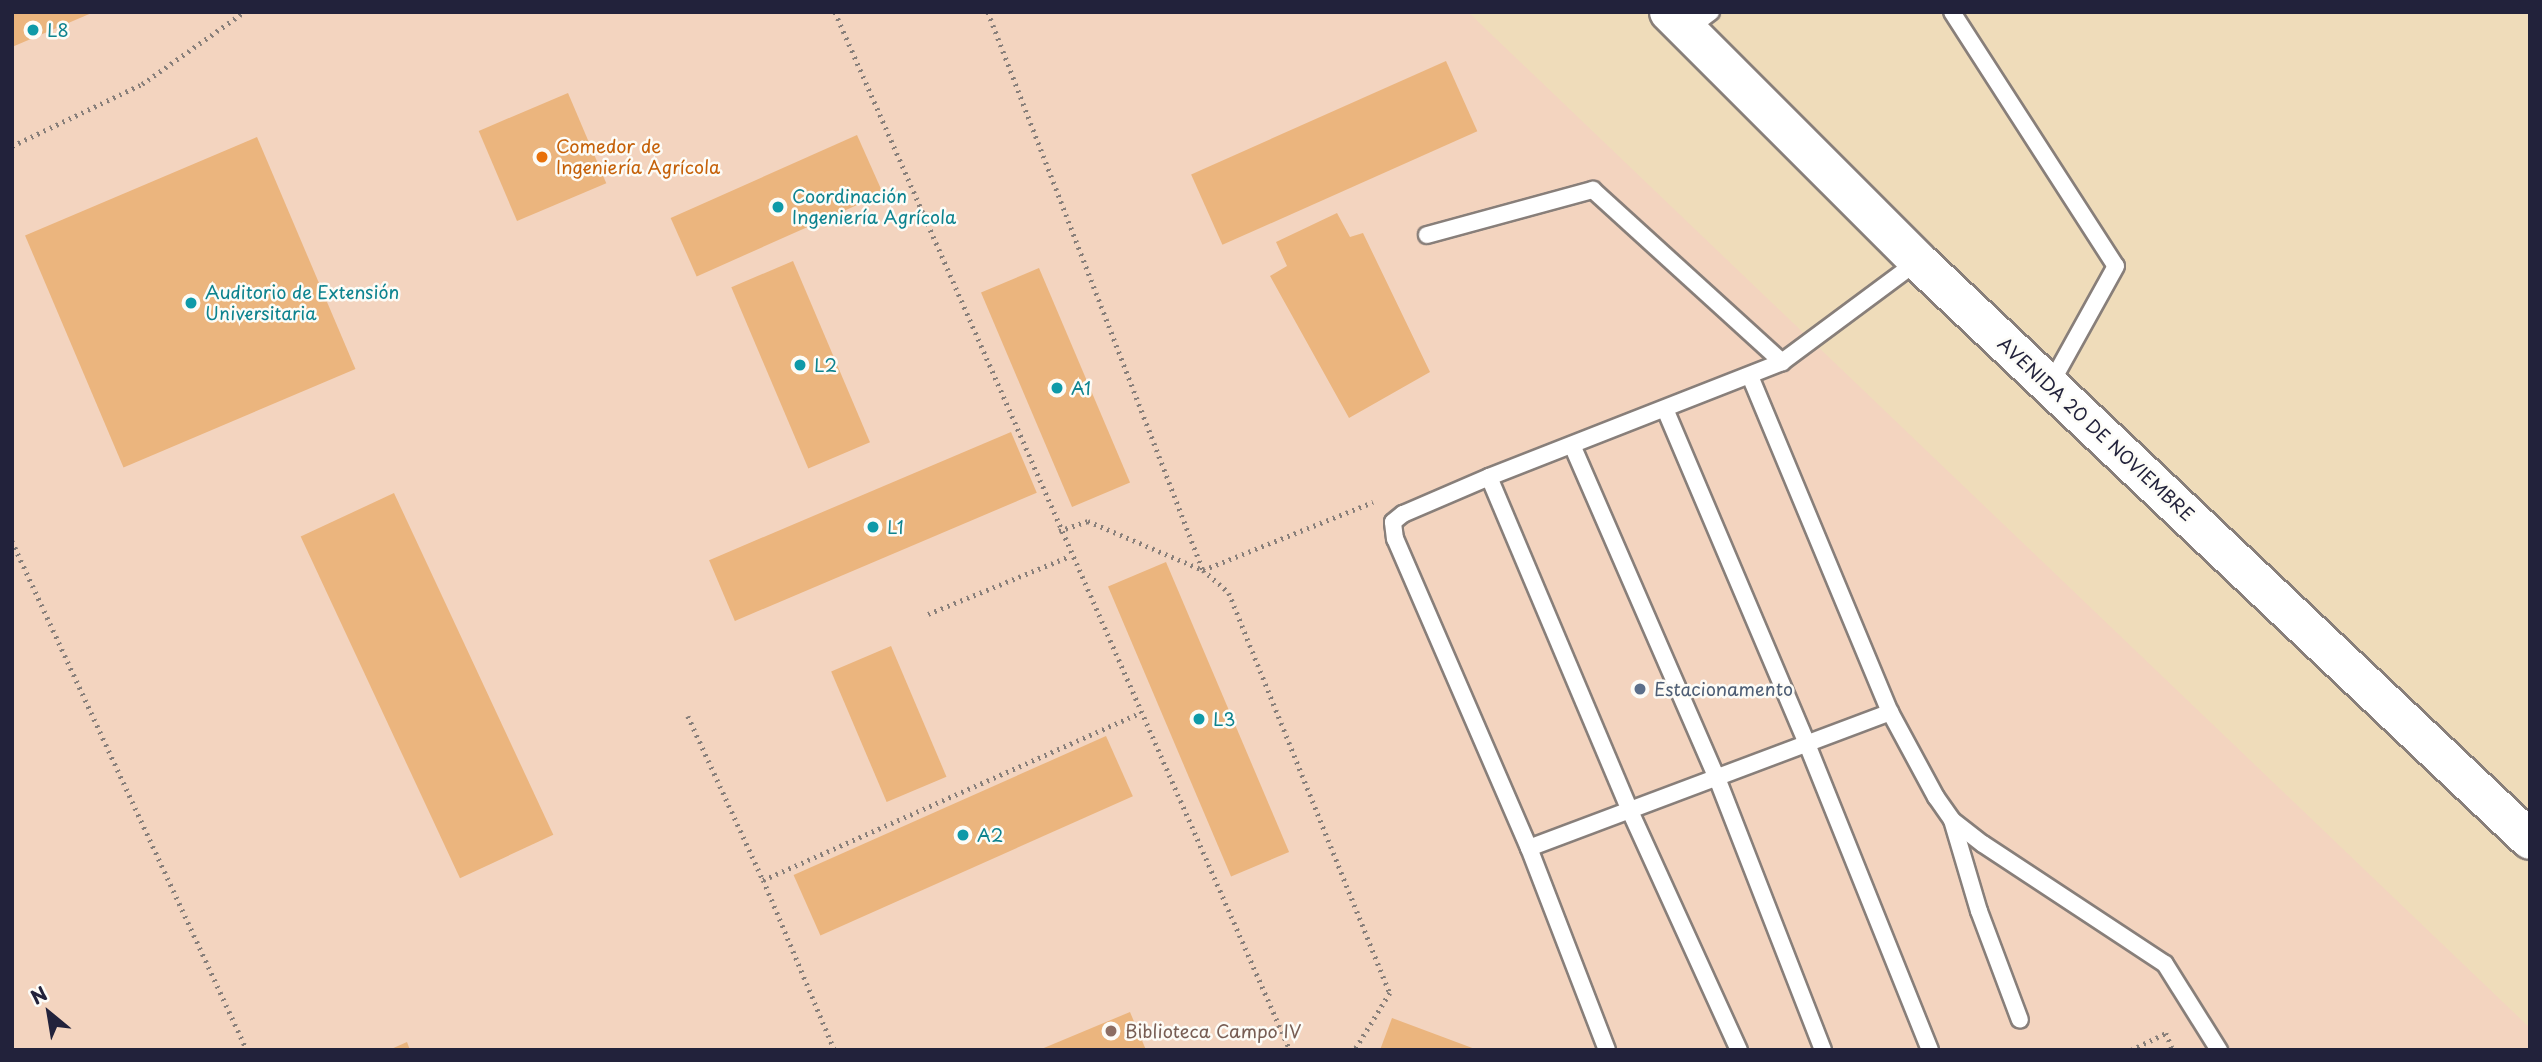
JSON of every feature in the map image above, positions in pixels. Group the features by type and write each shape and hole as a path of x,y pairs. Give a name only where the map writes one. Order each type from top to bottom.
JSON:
{"main road":[{"name":"AVENIDA 20 DE NOVIEMBRE","path":"1689,18 1918,261 2530,840"}],"lane":[{"path":"1952,12 2116,266 2049,386"},
{"path":"1427,235 1593,190 1783,362"},
{"path":"1607,1050 1529,848 1395,539 1392,523 1403,513 1489,477 1783,362 1918,261"},
{"path":"1750,376 1890,712 1952,820 1979,911 2020,1020"},
{"path":"1665,409 1807,744 1930,1050"},
{"path":"1572,445 1717,778 1823,1050"},
{"path":"1489,477 1630,811 1739,1050"},
{"path":"1529,848 1890,712"},
{"path":"1952,820 2165,964 2219,1050"}],"path":[{"path":"12,146 142,84 244,12"},
{"path":"835,12 1059,531 1290,1050"},
{"path":"988,12 1203,570"},
{"path":"1203,570 1384,497"},
{"path":"1059,531 1088,521 1203,570 1228,593 1390,993 1355,1050"},
{"path":"12,541 247,1050"},
{"path":"928,614 1070,556"},
{"path":"763,880 1140,713"},
{"path":"688,716 763,880 834,1050"},
{"path":"2131,1050 2166,1033 2173,1050"}],"shaded area":[{"path":"12,12 1468,12 2530,1028 2530,1050 12,1050"}],"building":[{"name":"L8","path":"12,12 94,12 12,47"},
{"path":"1446,61 1477,131 1222,245 1191,174"},
{"name":"Comedor de Ingeniería Agrícola","path":"568,93 606,183 517,221 479,131"},
{"name":"Coordinación Ingeniería Agrícola","path":"857,135 883,193 697,276 671,218"},
{"name":"Auditorio de Extensión Universitaria","path":"257,137 355,369 123,467 25,235"},
{"path":"1337,213 1350,237 1363,233 1430,372 1349,418 1270,276 1287,266 1276,242"},
{"name":"L2","path":"793,261 870,442 808,469 731,287"},
{"name":"A1","path":"1039,268 1130,482 1072,507 981,293"},
{"name":"L1","path":"1011,432 1037,493 735,621 709,560"},
{"path":"394,493 553,835 460,878 301,537"},
{"name":"L3","path":"1166,562 1289,852 1231,877 1108,587"},
{"path":"891,646 946,777 887,802 831,671"},
{"name":"A2","path":"1106,736 1133,796 820,935 794,875"},
{"name":"Biblioteca Campo IV","path":"1130,1012 1146,1050 1039,1050"},
{"path":"1392,1018 1475,1049 1475,1050 1380,1050"},
{"path":"407,1042 410,1050 389,1050"}],"place":[{"name":"L8","path":"33,30"},
{"name":"Comedor de Ingeniería Agrícola","path":"542,157"},
{"name":"Coordinación Ingeniería Agrícola","path":"778,207"},
{"name":"Auditorio de Extensión Universitaria","path":"191,303"},
{"name":"L2","path":"800,365"},
{"name":"A1","path":"1057,388"},
{"name":"L1","path":"873,527"},
{"name":"Estacionamento","path":"1640,689"},
{"name":"L3","path":"1199,719"},
{"name":"A2","path":"963,835"},
{"name":"Biblioteca Campo IV","path":"1111,1031"}]}
